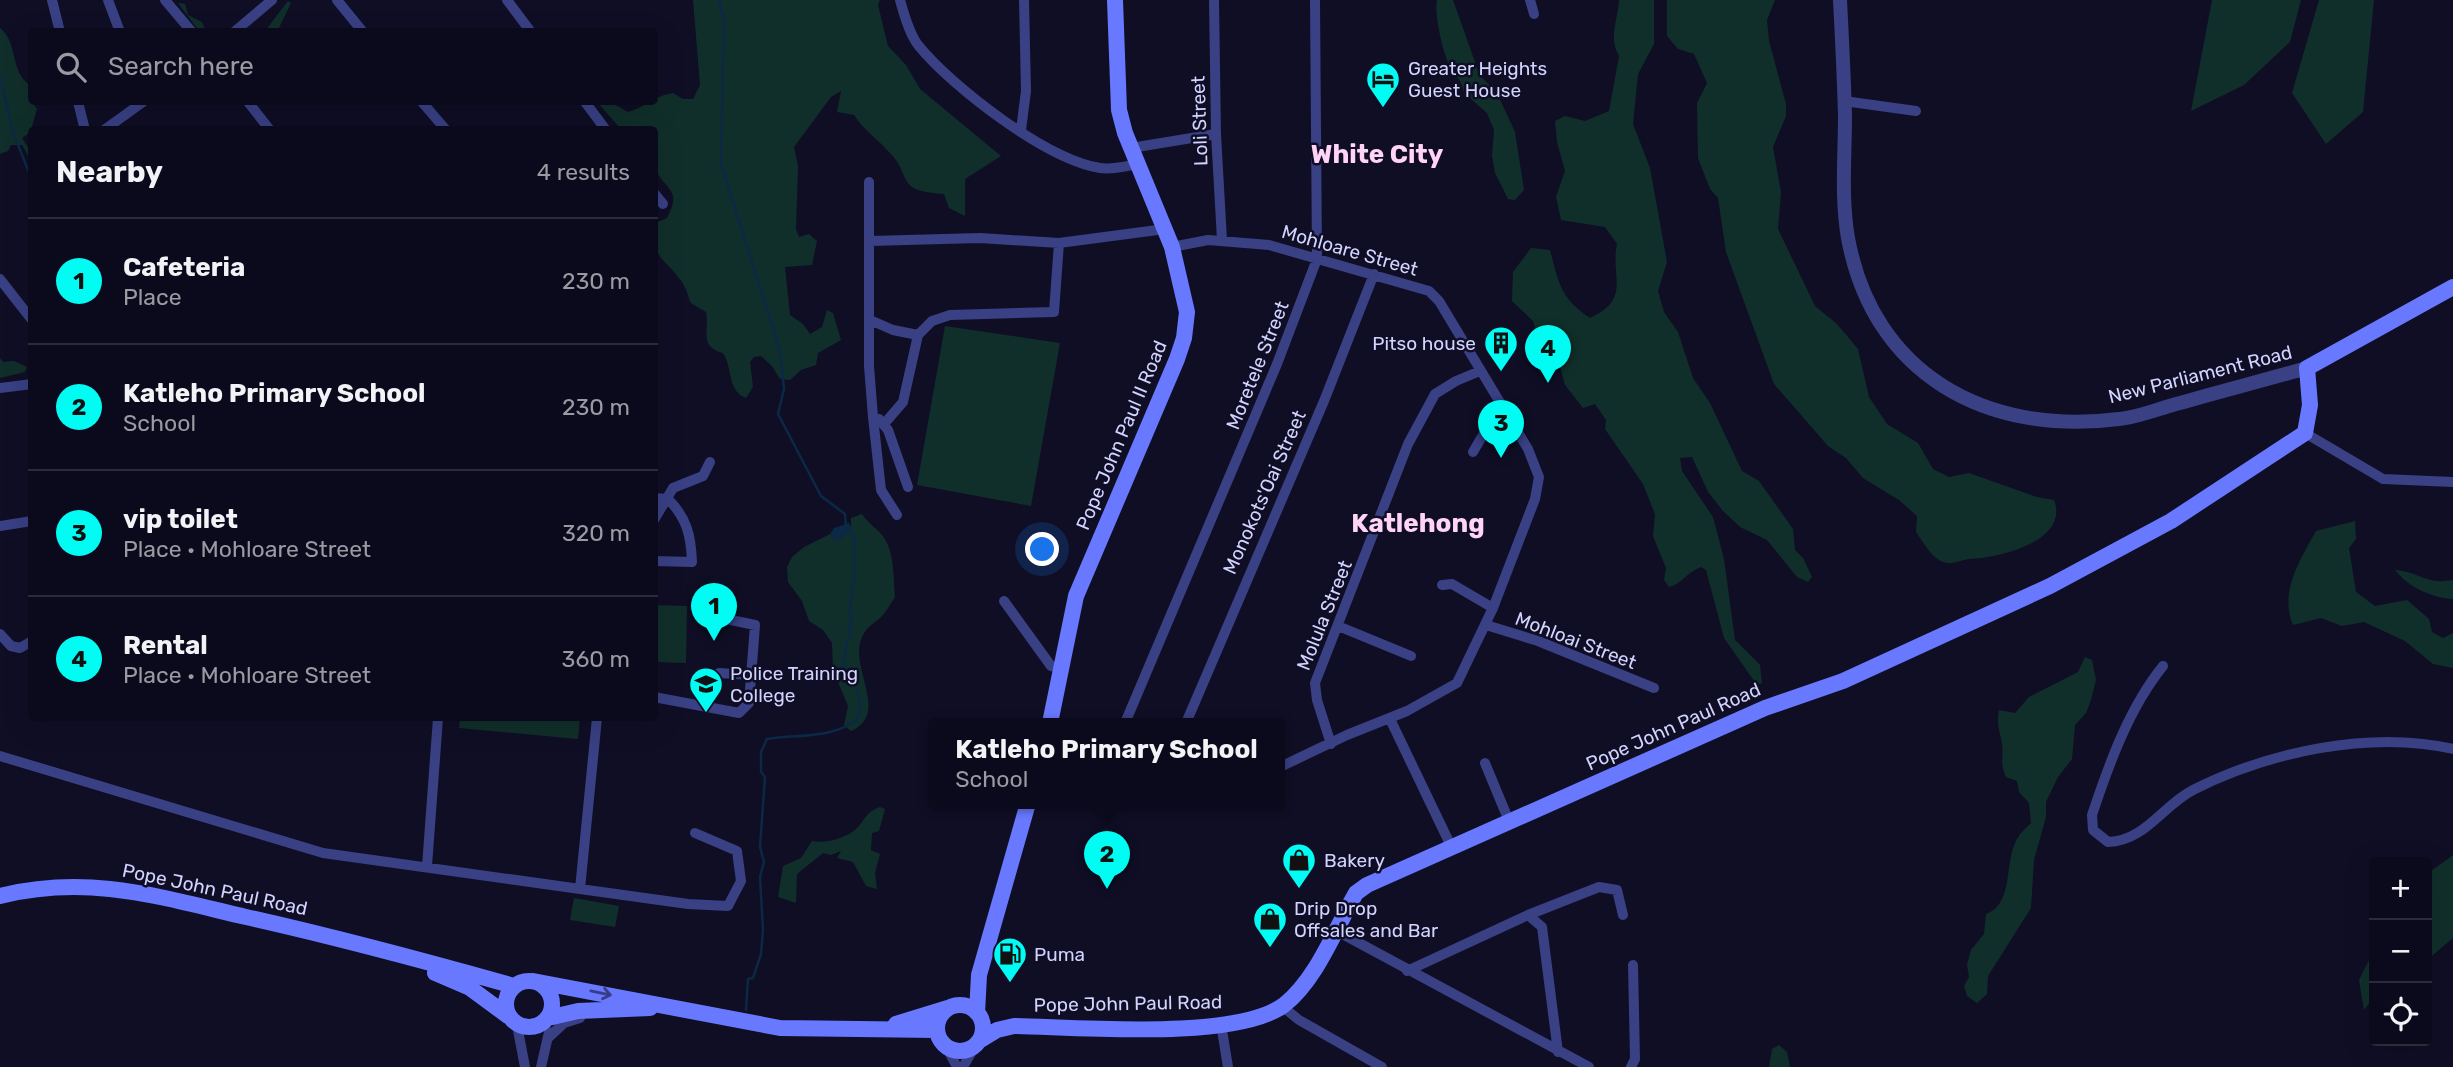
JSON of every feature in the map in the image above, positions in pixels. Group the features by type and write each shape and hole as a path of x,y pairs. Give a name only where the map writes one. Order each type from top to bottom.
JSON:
{"main road":[{"name":"Pope John Paul II Road","path":"1051,718 1076,596 1184,338 1187,312 1172,247 1131,148 1119,110 1115,0"},
{"name":"New Parliament Road","path":"2307,368 2453,287"},
{"path":"2305,433 2310,405 2307,368"},
{"name":"Pope John Paul Road","path":"977,1043 997,1030 1014,1026 1168,1028 1249,1020 1282,1006 1309,977 1356,893 1387,874 1765,708 1843,681 2050,586 2171,521 2295,443 2305,433"},
{"path":"979,975 952,1007 939,1017 936,1030 947,1048 961,1052 977,1043 983,1031 978,1014 979,975 1026,809"},
{"name":"Pope John Paul Road","path":"0,896 58,887 104,887 150,893 337,937 514,986"},
{"name":"Pope John Paul Road","path":"337,937 363,950 458,982 513,1020"},
{"path":"533,981 546,988 551,996 552,1005 547,1019"},
{"path":"691,1009 570,1012 547,1019 533,1027 513,1020 506,998 514,986 533,981 691,1009 780,1028 936,1030"},
{"path":"880,1028 952,1007 967,1006 978,1014"},
{"name":"Pope John Paul Road","path":"978,1014 1014,1026"}],"street":[{"path":"52,0 59,28"},
{"path":"108,0 118,28"},
{"path":"165,0 189,28"},
{"path":"239,28 272,0"},
{"path":"337,0 360,28"},
{"path":"508,0 528,28"},
{"path":"900,0 916,43 943,72 983,106 1070,158 1098,168 1138,164"},
{"path":"1021,130 1026,91 1024,0"},
{"name":"Loli Street","path":"1214,0 1216,134 1222,240"},
{"name":"Moretele Street","path":"1127,718 1277,364 1317,259 1315,0"},
{"path":"1531,0 1534,14"},
{"name":"New Parliament Road","path":"1840,0 1846,219 1863,293 1899,349 1936,381 1984,405 2023,419 2074,423 2121,419 2307,368"},
{"path":"1844,101 1916,111"},
{"path":"79,105 84,126"},
{"path":"110,126 139,105"},
{"path":"250,105 267,126"},
{"path":"425,105 443,126"},
{"path":"587,105 603,126"},
{"path":"1131,148 1216,134"},
{"path":"869,181 869,366 873,417 881,490 897,515"},
{"path":"658,198 663,204"},
{"path":"870,241 980,238 1059,243 1165,229"},
{"name":"Mohloare Street","path":"1172,247 1208,240 1269,245 1429,291 1439,301 1528,449 1539,477 1528,517 1493,608 1457,683 1390,719 1285,765"},
{"path":"884,424 903,402 918,335 932,321 950,315 1054,312 1059,243"},
{"name":"Monokots'Oai Street","path":"1188,718 1324,401 1374,274"},
{"path":"0,279 28,315"},
{"path":"870,320 893,330 918,335"},
{"name":"Molula Street","path":"1331,744 1317,700 1315,682 1408,444 1435,394 1480,371"},
{"path":"0,388 28,384"},
{"path":"873,417 884,424 908,487"},
{"path":"1474,453 1483,435 1511,421"},
{"path":"2305,433 2383,480 2453,482"},
{"path":"658,514 673,488 703,476 710,463"},
{"path":"658,498 668,499 681,512 691,538 692,562 658,561"},
{"path":"0,526 28,522"},
{"path":"1443,584 1452,584 1493,608"},
{"path":"1004,601 1051,666 1061,668"},
{"path":"658,698 739,713 749,703 755,625 726,619"},
{"name":"Mohloai Street","path":"1486,625 1538,641 1654,688"},
{"path":"1338,626 1412,656"},
{"path":"0,634 11,646 20,648 28,643"},
{"path":"2163,666 2148,684 2129,721 2092,815 2093,830 2108,842 2122,842 2136,836 2193,790 2259,764 2301,752 2366,744 2438,746 2453,749"},
{"path":"719,673 751,675"},
{"path":"1390,719 1451,846"},
{"path":"427,866 438,721"},
{"path":"580,889 597,721"},
{"path":"0,756 323,853 688,904 728,906 741,881 737,851 695,833"},
{"path":"1485,762 1509,821"},
{"path":"1407,971 1528,915 1606,887 1617,890 1623,915"},
{"path":"1528,915 1542,927 1558,1052"},
{"path":"1335,930 1589,1067"},
{"path":"1631,1067 1635,1059 1633,965"},
{"path":"1282,1006 1299,1020 1382,1067"},
{"path":"549,1037 564,1023 609,1010"},
{"path":"541,1067 549,1037 547,1019"},
{"path":"513,1020 525,1067"},
{"path":"1221,1024 1228,1067"},
{"path":"963,1067 977,1043"},
{"path":"947,1048 957,1067"}],"green space":[{"path":"693,0 880,0 878,5 888,46 906,65 920,89 1001,156 965,179 965,216 949,208 944,194 917,190 911,186 896,160 854,115 837,112 841,91 831,97 794,147 798,166 796,229 799,237 809,234 817,241 812,265 785,267 790,315 803,324 810,334 822,327 827,310 833,313 841,340 818,353 816,365 801,370 790,380 780,379 772,366 761,356 754,357 750,362 753,387 746,398 740,395 733,385 723,353 715,350 708,342 706,312 691,303 682,282 658,252 658,222 667,218 673,196 658,174 658,126 618,126 600,105 615,105 628,112 645,105 658,105 658,98 673,93 683,99 693,99 700,85"},
{"path":"1437,0 1453,0 1480,76 1496,91 1515,132 1524,190 1515,200 1508,199 1495,173 1492,156 1494,130 1487,113 1464,93 1461,82 1448,62 1438,24"},
{"path":"1619,0 1654,0 1654,44 1638,74 1633,124 1650,168 1667,262 1658,291 1664,312 1678,332 1693,378 1710,403 1742,471 1759,481 1793,529 1795,550 1803,558 1812,577 1808,582 1797,577 1767,540 1740,527 1708,492 1692,457 1680,458 1682,471 1713,517 1724,559 1735,640 1760,665 1762,683 1757,685 1724,638 1706,570 1701,567 1696,569 1669,587 1664,580 1666,568 1653,536 1655,514 1643,484 1605,429 1606,420 1595,404 1583,408 1565,385 1559,363 1540,343 1533,321 1512,301 1513,272 1531,248 1550,250 1562,289 1572,304 1590,318 1603,311 1615,295 1617,244 1605,227 1561,220 1556,197 1565,171 1557,142 1555,121 1565,116 1585,121 1609,111 1619,56 1614,36"},
{"path":"1667,0 1775,0 1767,20 1769,41 1786,104 1786,116 1773,147 1781,192 1778,229 1815,306 1837,324 1858,349 1869,397 1887,424 1918,443 1933,469 1949,477 1969,473 2037,497 2054,500 2056,514 2052,526 2042,536 2013,551 1952,563 1942,562 1929,551 1916,532 1917,516 1899,500 1863,478 1846,458 1828,446 1774,384 1726,252 1718,198 1710,189 1698,158 1697,103 1707,83 1694,54 1678,49 1667,36"},
{"path":"2212,0 2301,0 2290,42 2244,85 2191,111"},
{"path":"2319,0 2374,0 2363,112 2326,144 2292,93"},
{"path":"288,1 291,3 279,28 267,28"},
{"path":"178,3 185,4 188,15 202,22 205,28 197,28"},
{"path":"0,28 10,41 20,73 28,83 28,105 34,105 37,109 32,126 28,126 28,134 22,138 28,147 28,156 22,145 11,145 8,151 0,154"},
{"path":"945,326 1060,343 1031,506 917,485"},
{"path":"0,358 3,362 14,361 27,367 25,372 0,378"},
{"path":"862,514 886,541 893,565 895,597 861,640 859,652 868,702 867,714 862,723 851,731 844,725 848,706 833,670 832,643 823,630 809,621 802,601 788,582 787,567 792,557 804,547 830,534 837,541 851,529 851,518"},
{"path":"2355,521 2356,539 2349,548 2356,592 2375,606 2407,600 2429,619 2432,632 2443,638 2453,633 2453,668 2433,664 2405,641 2364,622 2342,626 2321,618 2293,625 2289,613 2290,588 2298,565 2316,531"},
{"path":"2395,570 2429,580 2453,580 2453,599 2421,590 2407,582"},
{"path":"658,605 687,606 686,663 658,662"},
{"path":"2085,657 2092,660 2096,680 2086,713 2075,725 2072,759 2058,777 2046,802 2046,817 2034,860 2031,908 1988,976 1987,994 1977,1003 1967,996 1964,986 1969,977 1967,965 1971,950 1984,934 1986,914 2001,902 2012,850 2019,836 2031,823 2029,803 2019,792 2017,781 2006,777 2004,771 1999,710 2015,713 2029,697 2078,672"},
{"path":"460,721 580,721 578,739 459,728"},
{"path":"880,807 885,809 879,831 872,833 871,850 880,854 875,873 877,889 866,886 853,862 837,858 841,851 831,855 823,853 797,874 796,903 778,897 783,866 801,858 812,841 830,841 849,834"},
{"path":"2453,855 2453,938 2432,956 2432,920 2432,870"},
{"path":"574,898 619,906 615,927 570,920"},
{"path":"2369,960 2369,1004 2364,1010 2359,980"},
{"path":"1779,1045 1787,1052 1790,1067 1769,1067 1772,1049"}],"water":[{"path":"849,523 852,529 837,542 830,534 834,528"}],"waterway":[{"path":"719,0 724,21 721,164 780,351 784,389 778,414 821,496 845,514 846,526 854,535 854,581 849,613 852,615 849,630 851,636 847,641 843,663 854,683 860,705 857,720 847,726 814,735 767,739 761,752 761,772 765,777 760,847 764,862 760,877 763,930 761,954 753,978 748,979 746,1010"},
{"path":"0,77 13,132 28,170"}],"place":[{"name":"Greater Heights Guest House","path":"1383,109"},
{"name":"Pitso house","path":"1501,373"},
{"name":"Rental","path":"1548,383"},
{"name":"vip toilet","path":"1501,458"},
{"name":"Cafeteria","path":"714,641"},
{"name":"Police Training College","path":"706,714"},
{"name":"Katleho Primary School","path":"1107,889"},
{"name":"Bakery","path":"1299,890"},
{"name":"Drip Drop Offsales and Bar","path":"1270,949"},
{"name":"Puma","path":"1010,984"}],"district":[{"name":"White City","path":"1377,154"},
{"name":"Katlehong","path":"1418,523"}]}
